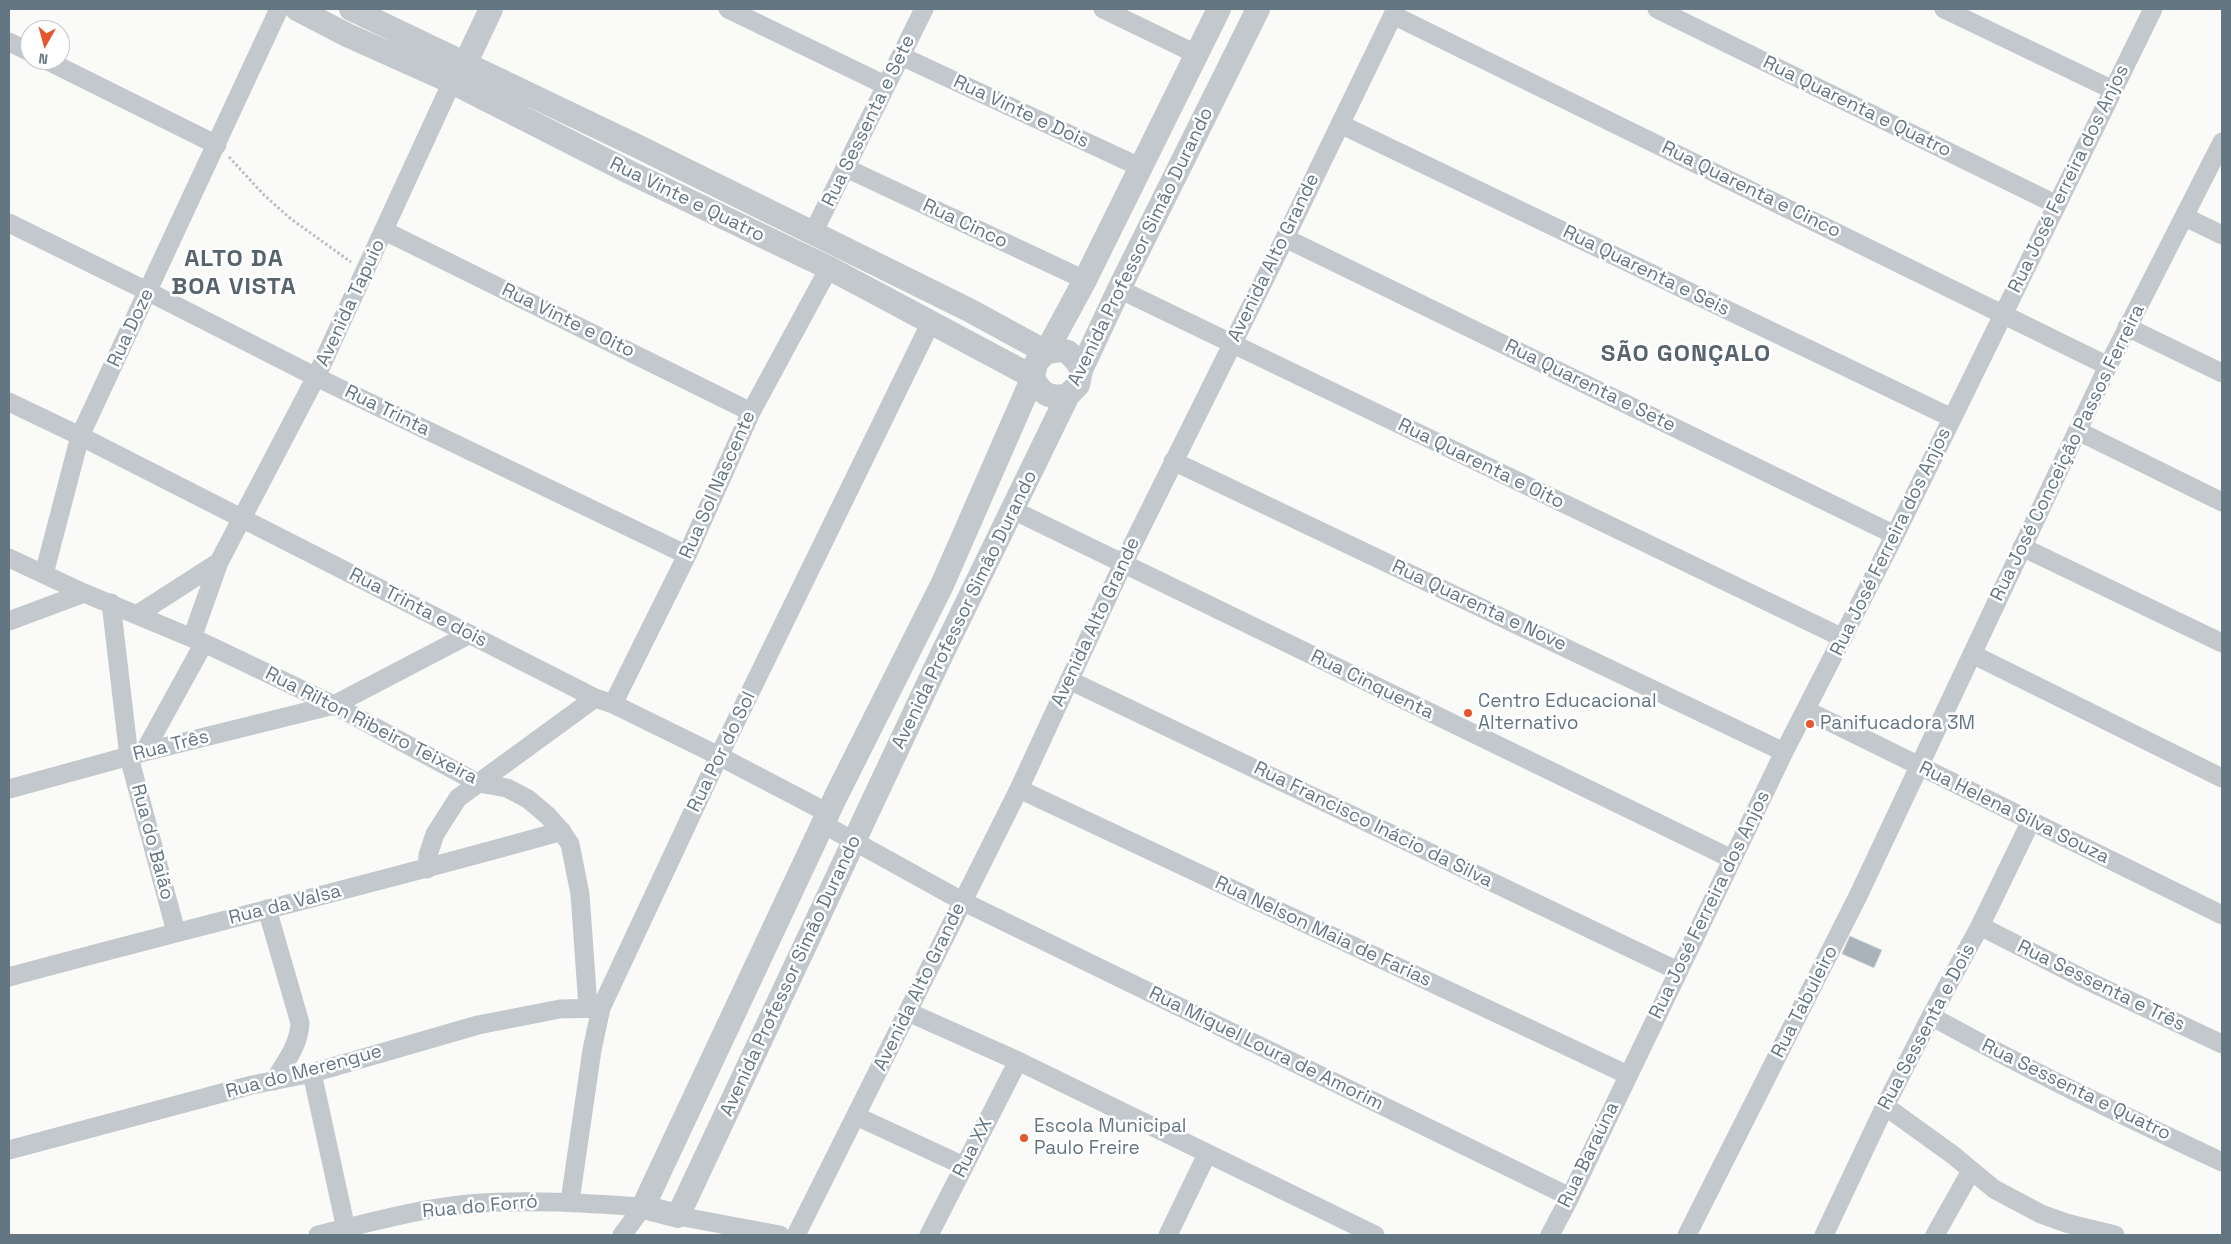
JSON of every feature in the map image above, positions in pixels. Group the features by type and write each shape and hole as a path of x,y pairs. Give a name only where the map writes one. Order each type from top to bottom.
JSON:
{"street":[{"name":"Rua Doze","path":"44,574 80,436 149,292 279,9"},
{"name":"Rua Vinte e Quatro","path":"297,9 347,35 459,73 495,78 969,310 1046,352 1061,350 1068,352 1078,363 1081,370"},
{"name":"Rua Vinte e Quatro","path":"351,9 459,73 485,100 629,172 829,268 1033,377 1040,390 1046,394 1053,397 1068,395"},
{"name":"Avenida Tapuio","path":"137,754 198,640 219,562 316,377 491,9"},
{"path":"728,9 885,85"},
{"name":"Rua Sessenta e Sete","path":"813,234 924,9"},
{"path":"1103,9 1196,54"},
{"name":"Avenida Professor Simão Durando","path":"644,1207 825,819 938,594 1033,377 1036,363 1046,352 1085,280 1219,9"},
{"name":"Avenida Professor Simão Durando","path":"678,1216 853,842 1068,395 1078,385 1081,370 1119,289 1258,9"},
{"name":"Rua Quarenta e Quatro","path":"1657,9 2057,204"},
{"path":"1944,9 2113,90"},
{"name":"Rua José Ferreira dos Anjos","path":"1628,1075 1784,752 1895,535 2153,9"},
{"name":"Avenida Alto Grande","path":"796,1235 1019,789 1123,564 1285,238 1394,12"},
{"name":"Rua Quarenta e Cinco","path":"1394,12 2108,366"},
{"name":"Rua Vinte e Dois","path":"901,56 1142,168"},
{"path":"66,70 217,145"},
{"path":"485,100 495,78"},
{"name":"Rua Quarenta e Seis","path":"1340,124 1952,418"},
{"name":"Rua José Conceição Passos Ferreira","path":"1919,767 2108,366 2222,142"},
{"name":"Rua Cinco","path":"846,168 1085,280"},
{"path":"2185,217 2222,235"},
{"name":"Rua Trinta","path":"9,223 316,377 686,555"},
{"name":"Rua Vinte e Oito","path":"385,231 751,412"},
{"name":"Rua Quarenta e Sete","path":"1285,238 1895,535"},
{"name":"Rua Sol Nascente","path":"613,704 686,555 751,412 829,268"},
{"name":"Rua Quarenta e Oito","path":"1119,289 1843,638"},
{"path":"956,336 969,310"},
{"name":"Rua Por do Sol","path":"570,1201 592,1050 595,1007 931,322"},
{"path":"2127,327 2222,373"},
{"name":"Rua Trinta e dois","path":"9,402 80,436 595,698 613,704 719,756 825,819 853,842"},
{"path":"2078,431 2222,502"},
{"name":"Rua Quarenta e Nove","path":"1173,461 1784,752"},
{"path":"995,465 992,482 994,498 999,504 1013,510"},
{"name":"Rua Cinquenta","path":"1013,510 1732,859"},
{"path":"2022,547 2222,644"},
{"name":"Rua Rilton Ribeiro Teixeira","path":"9,558 84,593 198,640 334,705 478,783 507,788 528,799 562,831 570,844 578,878 595,1007"},
{"path":"138,614 219,562"},
{"path":"9,621 84,593"},
{"name":"Rua do Baião","path":"111,603 137,754 176,932"},
{"name":"Rua Três","path":"9,788 334,705 470,634"},
{"path":"1972,654 2222,778"},
{"name":"Rua Francisco Inácio da Silva","path":"1069,680 1678,971"},
{"path":"427,869 431,845 458,798 595,698"},
{"name":"Rua Helena Silva Souza","path":"1806,710 2222,916"},
{"name":"Rua Tabuleiro","path":"1687,1235 1854,904 1919,767"},
{"name":"Rua Nelson Maia de Farias","path":"1019,789 1628,1075"},
{"name":"Rua Sessenta e Dois","path":"1824,1235 1885,1106 1980,926 2031,820"},
{"name":"Rua da Valsa","path":"9,977 176,932 427,869 562,831"},
{"name":"Rua Miguel Loura de Amorim","path":"853,842 962,901 1570,1197"},
{"path":"267,909 300,1023 299,1037 294,1049 274,1081"},
{"name":"Rua Sessenta e Três","path":"1980,926 2084,979 2222,1044"},
{"name":"Rua do Merengue","path":"9,1150 252,1085 312,1073 478,1025 560,1009 595,1007"},
{"path":"908,1012 1018,1061 1375,1235"},
{"name":"Rua Sessenta e Quatro","path":"1931,1016 1980,1043 2133,1120 2222,1162"},
{"name":"Rua XX","path":"929,1235 1018,1061"},
{"path":"312,1073 346,1229"},
{"name":"Rua Baraúna","path":"1550,1235 1628,1075"},
{"path":"1885,1106 1953,1155 1994,1189 2041,1214 2066,1224 2115,1235"},
{"path":"856,1116 964,1166"},
{"path":"1168,1235 1207,1154"},
{"path":"1935,1235 1971,1171"},
{"name":"Rua do Forró","path":"318,1235 407,1214 468,1204 570,1201 644,1207"},
{"path":"622,1235 644,1207 678,1216 780,1235"}],"path":[{"path":"217,145 264,195 291,219 365,272"}],"building":[{"path":"1850,936 1882,950 1874,968 1842,954"}],"place":[{"name":"Centro Educacional Alternativo","path":"1468,713"},
{"name":"Panifucadora 3M","path":"1810,724"},
{"name":"Escola Municipal Paulo Freire","path":"1024,1138"}],"district":[{"name":"ALTO DA BOA VISTA","path":"234,273"},
{"name":"SÃO GONÇALO","path":"1686,354"}]}
